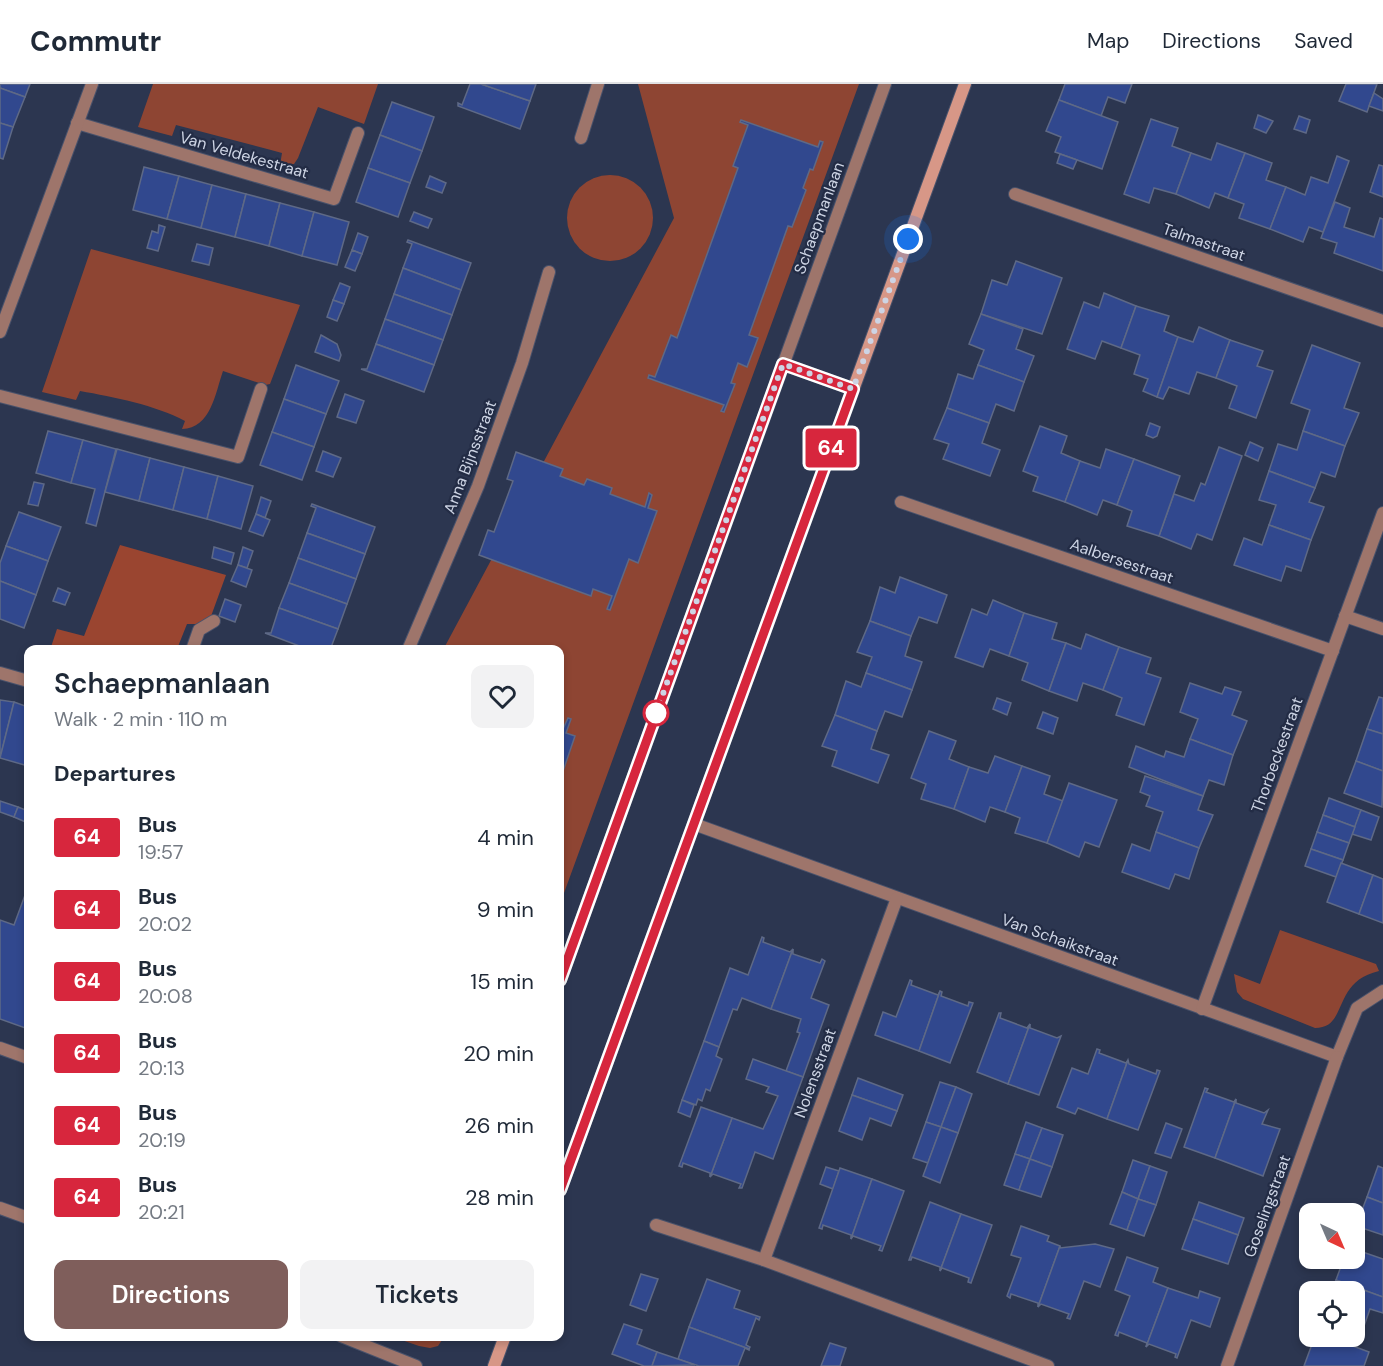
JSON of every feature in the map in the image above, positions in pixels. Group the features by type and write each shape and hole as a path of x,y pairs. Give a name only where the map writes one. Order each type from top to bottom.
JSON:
{"street":[{"path":"0,332 92,84"},
{"path":"581,138 598,84"},
{"name":"Schaepmanlaan","path":"564,969 885,84"},
{"path":"564,1179 965,84"},
{"name":"Van Veldekestraat","path":"77,123 334,199 358,133"},
{"name":"Talmastraat","path":"1015,194 1383,321"},
{"name":"Anna Bijnsstraat","path":"410,645 478,486 522,363 549,272"},
{"path":"783,364 853,389"},
{"path":"0,396 238,457 261,389"},
{"name":"Aalbersestraat","path":"901,502 1333,651"},
{"name":"Thorbeckestraat","path":"1202,1009 1383,513"},
{"path":"1345,616 1383,629"},
{"path":"194,645 200,630 214,621"},
{"path":"0,673 24,680"},
{"name":"Van Schaikstraat","path":"694,824 1337,1057"},
{"name":"Nolensstraat","path":"764,1260 897,898"},
{"path":"1337,1057 1357,1008 1383,991"},
{"path":"0,1048 24,1057"},
{"name":"Goselingstraat","path":"1227,1366 1337,1057"},
{"path":"0,1208 24,1217"},
{"path":"656,1225 764,1260 1048,1366"},
{"path":"354,1341 416,1366"},
{"path":"494,1366 503,1341"}],"shaded area":[{"path":"153,84 378,84 364,124 318,107 298,158 294,164 284,167 280,165 282,153 176,125 172,136 138,127"},
{"path":"638,84 859,84 564,893 564,645 446,645 674,218"},
{"path":"610,175 627,178 641,187 650,201 653,218 650,235 641,249 627,258 610,261 593,258 579,249 570,235 567,218 570,201 579,187 593,178"},
{"path":"91,249 300,305 270,384 265,385 223,371 206,416 200,423 182,429 185,421 161,410 134,402 80,391 76,400 42,392"},
{"path":"120,545 226,575 210,619 196,624 187,624 179,645 52,645 57,629 84,636"},
{"path":"1280,930 1376,964 1379,971 1364,977 1354,985 1333,1021 1326,1026 1315,1028 1243,999 1237,992 1234,974 1260,984"},
{"path":"405,1341 441,1341 438,1346 430,1348"}],"building":[{"path":"0,84 30,84 25,97 0,88"},
{"path":"470,84 481,84 530,101 520,129 458,106 458,103 462,105"},
{"path":"481,84 536,84 530,101"},
{"path":"1065,84 1132,84 1125,103 1108,97 1101,116 1059,100"},
{"path":"1346,84 1377,84 1367,112 1339,101"},
{"path":"0,88 25,97 13,127 0,123"},
{"path":"1374,93 1383,99 1383,111 1369,106"},
{"path":"1059,100 1118,122 1102,169 1055,152 1061,137 1046,131"},
{"path":"392,102 434,117 422,151 380,135"},
{"path":"1258,115 1273,121 1266,133 1254,128"},
{"path":"1299,116 1310,120 1306,133 1294,129"},
{"path":"1151,119 1178,128 1172,146 1191,153 1176,194 1154,188 1149,203 1124,194"},
{"path":"741,120 818,147 820,141 823,142 813,170 810,169 803,188 806,190 792,227 788,226 749,335 758,338 747,367 738,363 731,383 735,384 724,412 721,411 724,405 648,378 649,375 655,377 671,335 677,338 738,168 733,166 748,125 740,122"},
{"path":"0,123 13,127 3,159 0,158"},
{"path":"380,135 422,151 410,183 368,168"},
{"path":"1217,143 1245,153 1228,198 1215,193 1209,208 1176,194 1191,153 1211,160"},
{"path":"1245,153 1272,163 1266,180 1286,187 1270,229 1239,218 1244,204 1228,198"},
{"path":"1060,154 1077,160 1073,169 1057,163"},
{"path":"1337,156 1349,161 1323,232 1309,227 1303,242 1270,229 1286,187 1305,195 1311,177 1328,183"},
{"path":"1379,165 1383,166 1383,197 1370,192"},
{"path":"144,167 179,176 167,219 133,210"},
{"path":"368,168 410,183 398,217 356,202"},
{"path":"179,176 212,185 201,228 167,219"},
{"path":"430,176 446,183 442,193 426,187"},
{"path":"212,185 246,194 235,237 201,228"},
{"path":"246,194 280,203 269,246 235,237"},
{"path":"1335,202 1350,208 1344,227 1374,237 1380,218 1383,219 1383,271 1334,253 1337,243 1321,238"},
{"path":"280,203 314,212 302,256 269,246"},
{"path":"314,212 349,222 337,265 302,256"},
{"path":"414,212 432,219 428,228 410,221"},
{"path":"159,225 165,227 158,251 147,248 152,231 158,233"},
{"path":"358,233 368,237 362,254 352,250"},
{"path":"408,240 471,263 461,290 403,268 412,244 407,242"},
{"path":"197,244 213,248 209,265 192,261"},
{"path":"352,250 362,254 355,271 345,267"},
{"path":"1016,261 1062,278 1042,334 981,314 992,280 1007,285"},
{"path":"403,268 461,290 452,315 394,294"},
{"path":"340,283 350,287 344,304 333,300"},
{"path":"1104,293 1136,306 1121,348 1102,341 1095,359 1067,349 1084,302 1099,308"},
{"path":"394,294 452,315 443,340 385,319"},
{"path":"333,300 344,304 337,321 327,317"},
{"path":"1136,306 1169,316 1164,331 1178,337 1157,397 1143,391 1148,379 1134,374 1140,355 1121,348"},
{"path":"981,314 1023,329 1016,349 1034,356 1024,382 978,365 984,350 969,344"},
{"path":"385,319 443,340 434,365 376,344"},
{"path":"1199,327 1230,340 1216,378 1197,372 1189,394 1169,387 1163,399 1157,397 1178,337 1193,342"},
{"path":"321,335 337,344 341,355 339,361 315,352"},
{"path":"1230,340 1263,351 1257,366 1273,371 1256,418 1229,408 1237,386 1216,378"},
{"path":"376,344 434,365 424,392 361,369 367,369"},
{"path":"1312,345 1360,363 1344,408 1359,413 1345,446 1303,431 1310,410 1291,403"},
{"path":"296,365 339,381 326,414 284,399"},
{"path":"978,365 1024,382 1014,411 996,404 989,423 947,408 958,374 973,379"},
{"path":"345,394 364,401 356,423 337,417"},
{"path":"284,399 326,414 314,447 272,432"},
{"path":"947,408 989,423 982,443 1000,450 990,476 943,459 949,444 934,439"},
{"path":"1150,423 1160,427 1157,436 1153,438 1146,435"},
{"path":"1040,426 1067,436 1061,453 1080,461 1065,502 1033,491 1038,477 1023,471"},
{"path":"48,431 83,440 71,483 36,473"},
{"path":"1303,431 1345,446 1335,477 1321,472 1315,488 1269,471 1278,444 1297,450"},
{"path":"272,432 314,447 302,480 260,465"},
{"path":"83,440 116,449 96,526 86,523 95,489 71,483"},
{"path":"1250,442 1263,448 1258,461 1245,455"},
{"path":"1219,447 1242,456 1212,540 1197,534 1191,549 1159,536 1174,494 1194,501 1201,483 1205,485"},
{"path":"117,449 150,458 139,501 105,492"},
{"path":"1106,449 1134,459 1117,505 1103,500 1097,515 1065,502 1080,461 1100,468"},
{"path":"323,451 341,458 333,477 316,471"},
{"path":"516,452 563,469 560,476 584,485 587,479 612,488 610,494 645,507 649,493 652,495 648,508 657,511 638,563 629,559 610,610 607,609 612,596 593,589 591,596 479,555 488,530 494,532 513,481 507,479"},
{"path":"150,458 184,467 173,510 139,501"},
{"path":"1134,459 1180,476 1159,536 1127,526 1132,511 1117,505"},
{"path":"184,467 218,476 207,519 173,510"},
{"path":"1269,471 1315,488 1309,502 1324,507 1311,540 1269,525 1276,505 1259,500"},
{"path":"218,476 253,486 241,529 207,519"},
{"path":"34,482 44,484 38,506 28,504"},
{"path":"261,497 271,501 265,518 256,514"},
{"path":"312,504 375,527 365,554 307,533 316,508 311,506"},
{"path":"19,512 61,527 48,561 6,546"},
{"path":"256,514 270,520 263,536 249,531"},
{"path":"1269,525 1311,540 1301,571 1286,566 1281,581 1234,565 1244,538 1262,545"},
{"path":"307,533 365,554 356,579 298,558"},
{"path":"6,546 48,561 36,595 0,581 0,563"},
{"path":"214,547 234,553 231,564 212,558"},
{"path":"243,547 253,551 247,568 238,565"},
{"path":"298,558 356,579 347,604 289,583"},
{"path":"238,565 252,570 246,587 231,581"},
{"path":"900,577 947,595 937,623 919,617 911,636 870,621 880,587 895,593"},
{"path":"0,581 36,595 24,628 0,619"},
{"path":"289,583 347,604 338,629 279,608"},
{"path":"58,588 70,593 65,605 53,601"},
{"path":"225,599 241,605 235,622 219,616"},
{"path":"993,600 1024,613 1009,656 990,649 983,667 955,657 972,609 987,615"},
{"path":"279,608 338,629 332,645 297,645 265,633 271,633"},
{"path":"1024,613 1057,623 1052,639 1066,643 1049,691 1022,680 1028,663 1009,656"},
{"path":"870,621 911,636 905,656 922,662 912,690 866,673 872,657 857,652"},
{"path":"1086,634 1119,647 1103,690 1083,683 1077,701 1049,691 1066,643 1081,649"},
{"path":"1119,647 1151,658 1146,673 1161,678 1144,725 1116,715 1122,698 1103,690"},
{"path":"866,673 912,690 902,717 885,711 877,731 835,715 846,681 861,687"},
{"path":"1190,683 1222,694 1225,687 1241,692 1232,715 1247,721 1233,755 1190,739 1198,719 1180,712"},
{"path":"1379,697 1383,698 1383,734 1367,729"},
{"path":"997,698 1011,703 1007,715 993,709"},
{"path":"0,700 14,702 0,758"},
{"path":"14,702 24,706 24,765 0,758"},
{"path":"1043,712 1058,718 1053,734 1037,728"},
{"path":"835,715 877,731 871,749 889,755 878,783 832,766 837,751 822,746"},
{"path":"568,718 571,719 566,733 575,736 564,768 564,727"},
{"path":"1367,729 1383,734 1383,771 1356,761"},
{"path":"929,731 956,741 949,759 969,767 954,809 921,799 926,784 911,778"},
{"path":"1190,739 1233,755 1224,785 1209,780 1203,796 1129,767 1136,746 1164,757 1166,751 1184,757"},
{"path":"995,756 1022,766 1005,812 990,807 985,822 954,809 969,767 988,773"},
{"path":"1356,761 1383,771 1382,807 1344,793"},
{"path":"1022,766 1050,776 1044,794 1063,801 1047,843 1015,833 1020,818 1005,812"},
{"path":"1145,776 1203,796 1198,810 1213,815 1199,848 1156,832 1163,812 1146,806 1150,796 1140,792"},
{"path":"1069,783 1117,800 1099,847 1085,842 1079,857 1047,843"},
{"path":"1329,798 1361,810 1355,827 1323,815"},
{"path":"0,801 18,807 14,817 0,812"},
{"path":"18,807 24,809 24,821 14,817"},
{"path":"1361,810 1379,817 1371,840 1352,834"},
{"path":"1323,815 1355,827 1349,843 1317,832"},
{"path":"1156,832 1199,848 1189,879 1175,874 1169,889 1122,872 1132,844 1150,851"},
{"path":"1317,832 1349,843 1343,860 1311,849"},
{"path":"1311,849 1343,860 1336,877 1305,866"},
{"path":"1341,863 1373,875 1359,914 1327,902"},
{"path":"1373,875 1383,879 1383,923 1359,914"},
{"path":"24,898 24,1028 0,1019 0,920 14,925"},
{"path":"762,937 763,942 790,952 793,949 771,1009 742,998 737,1010 733,1009 719,1047 704,1041 730,968 748,975"},
{"path":"793,949 793,954 820,963 822,959 825,961 811,998 829,1005 803,1077 786,1071 800,1033 797,1032 801,1019 771,1009"},
{"path":"910,980 911,985 938,995 940,991 919,1051 875,1035 883,1012 896,1017"},
{"path":"940,991 941,996 968,1006 969,1002 973,1003 950,1063 919,1051"},
{"path":"999,1013 1001,1013 1000,1018 1027,1028 1030,1024 1008,1084 977,1072"},
{"path":"1030,1024 1030,1028 1057,1038 1061,1036 1039,1095 1008,1084"},
{"path":"704,1041 719,1047 716,1056 722,1059 710,1091 706,1089 702,1101 698,1099 696,1105 682,1100"},
{"path":"1097,1049 1100,1050 1099,1053 1126,1063 1128,1060 1107,1119 1078,1108 1075,1114 1057,1107 1072,1068 1088,1074"},
{"path":"753,1059 803,1077 773,1159 755,1152 742,1188 739,1188 741,1184 713,1174 710,1177 732,1118 763,1129 778,1096 766,1092 769,1087 746,1079"},
{"path":"1128,1060 1129,1064 1156,1074 1157,1070 1160,1071 1138,1130 1107,1119"},
{"path":"858,1078 903,1095 897,1111 852,1095"},
{"path":"940,1082 956,1087 941,1127 926,1122"},
{"path":"956,1087 972,1094 958,1133 941,1127"},
{"path":"1205,1088 1208,1089 1206,1092 1234,1102 1236,1099 1215,1158 1184,1147"},
{"path":"852,1095 897,1111 891,1126 870,1118 862,1140 839,1131"},
{"path":"1236,1099 1236,1103 1264,1113 1268,1110 1262,1124 1280,1129 1263,1176 1215,1158"},
{"path":"682,1100 694,1105 690,1117 678,1112"},
{"path":"701,1107 732,1118 710,1177 710,1173 683,1163 682,1167 679,1166"},
{"path":"926,1122 941,1127 928,1163 913,1158"},
{"path":"1026,1122 1042,1128 1030,1159 1015,1154"},
{"path":"1166,1123 1182,1129 1171,1158 1155,1153"},
{"path":"941,1127 958,1133 940,1183 923,1176"},
{"path":"1042,1128 1063,1135 1052,1167 1030,1159"},
{"path":"1015,1154 1030,1159 1019,1190 1004,1185"},
{"path":"1030,1159 1052,1167 1041,1197 1019,1190"},
{"path":"1133,1160 1150,1166 1138,1199 1122,1192"},
{"path":"1150,1166 1167,1172 1156,1205 1138,1199"},
{"path":"1378,1166 1383,1168 1383,1203 1367,1197"},
{"path":"826,1167 839,1171 833,1189 820,1184"},
{"path":"840,1168 872,1179 851,1239 851,1235 823,1225 822,1229 819,1228"},
{"path":"872,1179 904,1191 882,1251 879,1250 881,1246 853,1236 851,1239"},
{"path":"1122,1192 1138,1199 1127,1230 1110,1224"},
{"path":"1367,1197 1383,1203 1383,1235 1365,1229 1365,1203"},
{"path":"1138,1199 1156,1205 1144,1236 1127,1230"},
{"path":"930,1202 961,1214 940,1271 940,1267 912,1257 909,1260"},
{"path":"1199,1202 1244,1218 1238,1235 1193,1219"},
{"path":"961,1214 992,1225 971,1283 968,1282 969,1278 942,1268 940,1271"},
{"path":"1193,1219 1238,1235 1228,1264 1182,1249"},
{"path":"1021,1226 1049,1236 1047,1241 1060,1246 1038,1307 1038,1303 1011,1294 1010,1298 1007,1296 1021,1258 1011,1255"},
{"path":"1095,1244 1114,1249 1100,1287 1084,1281 1070,1319 1067,1318 1069,1314 1041,1304 1038,1307 1060,1246 1060,1248"},
{"path":"1365,1253 1383,1259 1383,1297 1365,1290 1365,1281 1336,1280 1340,1269 1365,1269"},
{"path":"1127,1257 1158,1268 1153,1282 1168,1288 1146,1347 1147,1343 1119,1332 1118,1336 1115,1335 1130,1296 1115,1290"},
{"path":"641,1274 658,1279 646,1311 630,1305"},
{"path":"707,1279 740,1291 734,1308 760,1317 759,1320 756,1318 746,1345 750,1347 749,1349 689,1327"},
{"path":"1168,1288 1198,1298 1200,1291 1220,1298 1210,1327 1191,1320 1177,1358 1176,1354 1149,1344 1146,1347"},
{"path":"1365,1290 1383,1297 1383,1313 1370,1309 1365,1323"},
{"path":"624,1324 642,1330 637,1344 657,1352 652,1366 644,1366 612,1354"},
{"path":"689,1327 749,1349 749,1350 745,1348 738,1366 699,1366 678,1359"},
{"path":"830,1343 846,1348 840,1366 821,1366"},
{"path":"1311,1347 1356,1347 1369,1352 1364,1366 1304,1366"},
{"path":"657,1352 678,1359 695,1365 652,1366"}],"bus line":[{"name":"64","path":"564,969 783,364 853,389 564,1179"}],"route":[{"path":"656,713 783,364 853,389 908,239"}]}
